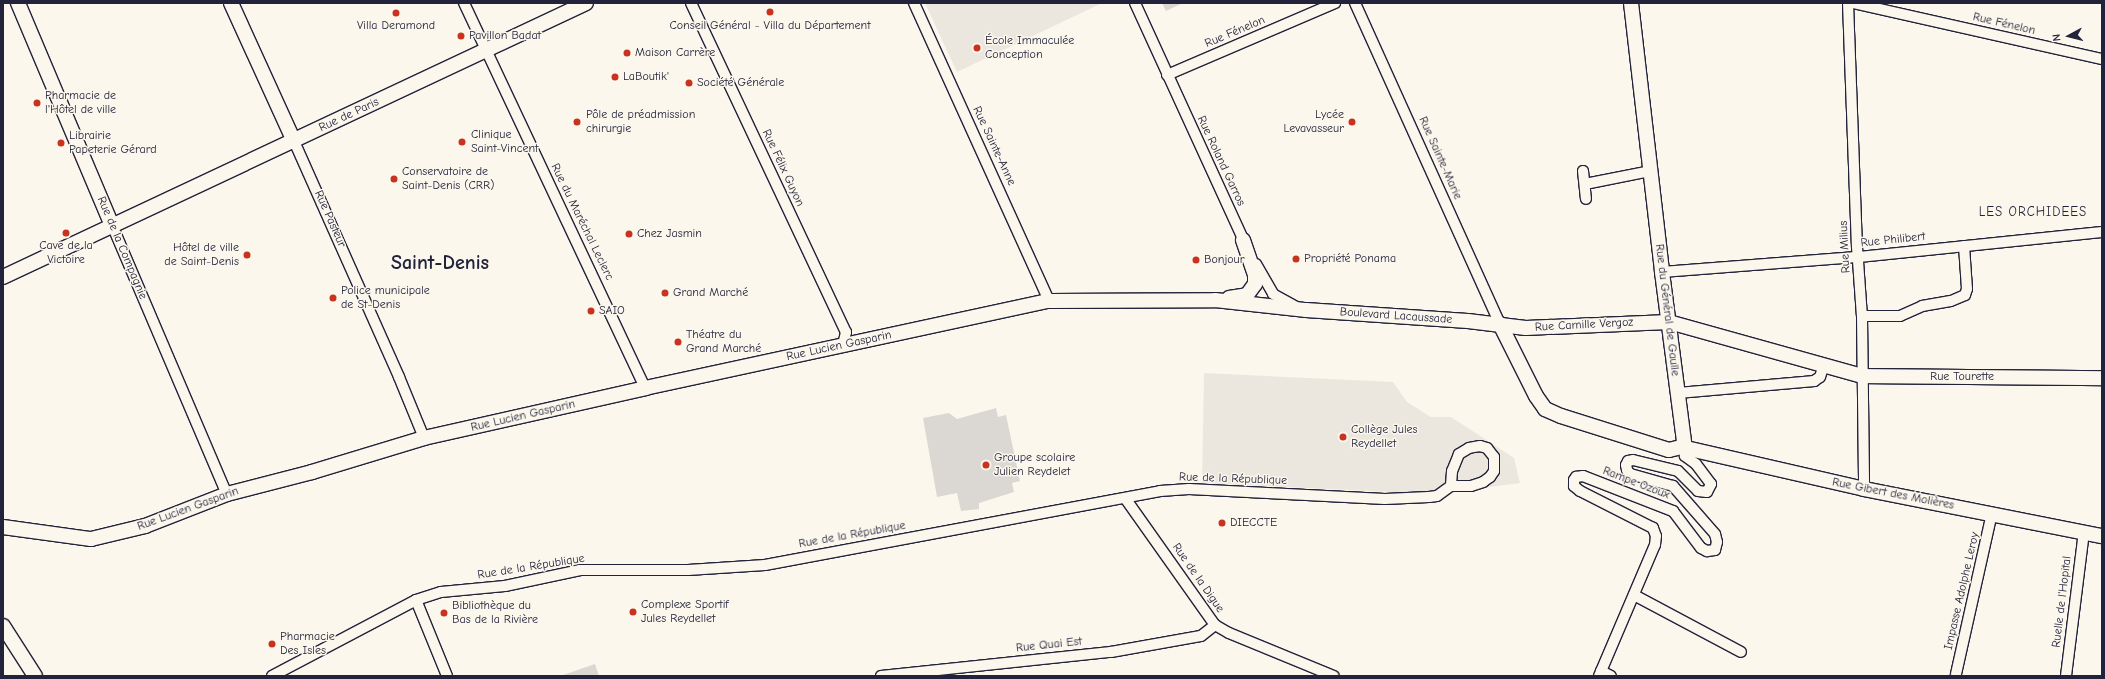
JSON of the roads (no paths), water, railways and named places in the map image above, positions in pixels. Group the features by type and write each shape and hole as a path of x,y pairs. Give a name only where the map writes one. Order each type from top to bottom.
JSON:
{"street":[{"name":"Rue de la Compagnie","path":"18,3 227,494"},
{"name":"Rue Pasteur","path":"231,3 399,377 424,438"},
{"name":"Rue du Maréchal Leclerc","path":"464,3 485,50 581,249 645,388"},
{"name":"Rue de Paris","path":"3,277 112,225 209,182 586,3"},
{"name":"Rue Félix Guyon","path":"691,3 846,332 843,345"},
{"name":"Rue Sainte-Anne","path":"914,3 1049,301"},
{"name":"Rue Roland Garros","path":"1135,3 1243,240 1273,294 1283,301 1306,310"},
{"name":"Rue Fénelon","path":"1167,75 1335,3"},
{"name":"Rue Sainte-Marie","path":"1355,3 1500,324"},
{"name":"Rue du Général de Gaulle","path":"1631,3 1662,272 1685,448"},
{"name":"Rue Milius","path":"1848,3 1862,316 1864,489"},
{"name":"Rue Fénelon","path":"1854,3 2102,59"},
{"path":"1583,171 1586,199"},
{"path":"1585,184 1650,171"},
{"name":"Rue Philibert","path":"1662,272 1859,257 2102,232"},
{"path":"1215,300 1247,295 1255,284 1255,275 1243,240"},
{"path":"1862,316 1900,316 1922,306 1959,299 1965,295 1967,289 1964,246"},
{"name":"Boulevard Lacaussade","path":"1049,301 1215,300 1306,310 1500,324"},
{"name":"Rue Lucien Gasparin","path":"7,530 91,539 145,526 227,494 312,472 424,438 645,388 1049,301"},
{"name":"Rue Camille Vergoz","path":"1500,324 1526,328 1669,322"},
{"name":"Rue Tourette","path":"1669,322 1863,376 2102,378"},
{"path":"1500,324 1536,396 1545,409 1561,416 1669,450 1685,448"},
{"path":"1508,340 1516,332 1526,328"},
{"path":"1678,393 1814,381 1820,377 1824,365"},
{"path":"1480,446 1486,448 1494,457 1494,471 1482,482 1471,486 1451,486 1452,470 1459,454 1469,448 1480,446"},
{"name":"Rue Gibert des Molières","path":"1685,448 1864,489 1992,513 2102,536"},
{"name":"Rampe Ozoux","path":"1600,674 1655,545 1656,536 1653,528 1580,491 1574,486 1574,480 1576,477 1583,476 1673,511 1701,548 1706,551 1715,550 1718,542 1715,534 1673,486 1630,474 1626,470 1628,461 1633,460 1678,471 1698,491 1707,492 1711,484 1702,470 1685,456 1685,448"},
{"name":"Rue de la République","path":"272,676 416,600 441,592 505,586 571,571 688,570 765,565 1160,491 1189,489 1385,499 1438,496 1451,486"},
{"name":"Rue de la Digue","path":"1125,498 1215,625 1229,633 1334,676"},
{"name":"Impasse Adolphe Leroy","path":"1956,674 1992,513"},
{"name":"Ruelle de l'Hopital","path":"2066,676 2084,532"},
{"path":"1634,595 1740,652"},
{"path":"416,600 447,676"},
{"name":"Rue Quai Est","path":"881,676 1111,652 1201,636 1215,625"},
{"path":"3,626 35,676"},
{"path":"1600,674 1611,676"}],"place":[{"name":"Conseil Général - Villa du Département","path":"770,12"},
{"name":"Villa Deramond","path":"396,13"},
{"name":"Pavillon Badat","path":"461,36"},
{"name":"École Immaculée Conception","path":"977,48"},
{"name":"Maison Carrère","path":"627,53"},
{"name":"LaBoutik'","path":"615,77"},
{"name":"Société Générale","path":"689,83"},
{"name":"Pharmacie de l'Hôtel de ville","path":"37,103"},
{"name":"Pôle de préadmission chirurgie","path":"577,122"},
{"name":"Lycée Levavasseur","path":"1352,122"},
{"name":"Clinique Saint-Vincent","path":"462,142"},
{"name":"Librairie Papeterie Gérard","path":"61,143"},
{"name":"Conservatoire de Saint-Denis (CRR)","path":"394,179"},
{"name":"Cave de la Victoire","path":"66,233"},
{"name":"Chez Jasmin","path":"629,234"},
{"name":"Hôtel de ville de Saint-Denis","path":"247,255"},
{"name":"Propriété Ponama","path":"1296,259"},
{"name":"Bonjour","path":"1196,260"},
{"name":"Grand Marché","path":"665,293"},
{"name":"Police municipale de St-Denis","path":"333,298"},
{"name":"SAIO","path":"591,311"},
{"name":"Théatre du Grand Marché","path":"678,342"},
{"name":"Collège Jules Reydellet","path":"1343,437"},
{"name":"Groupe scolaire Julien Reydelet","path":"986,465"},
{"name":"DIECCTE","path":"1222,523"},
{"name":"Complexe Sportif Jules Reydellet","path":"633,612"},
{"name":"Bibliothèque du Bas de la Rivière","path":"444,613"},
{"name":"Pharmacie Des Isles","path":"272,644"}],"district":[{"name":"LES ORCHIDEES","path":"2033,212"},
{"name":"Saint-Denis","path":"440,262"}]}
